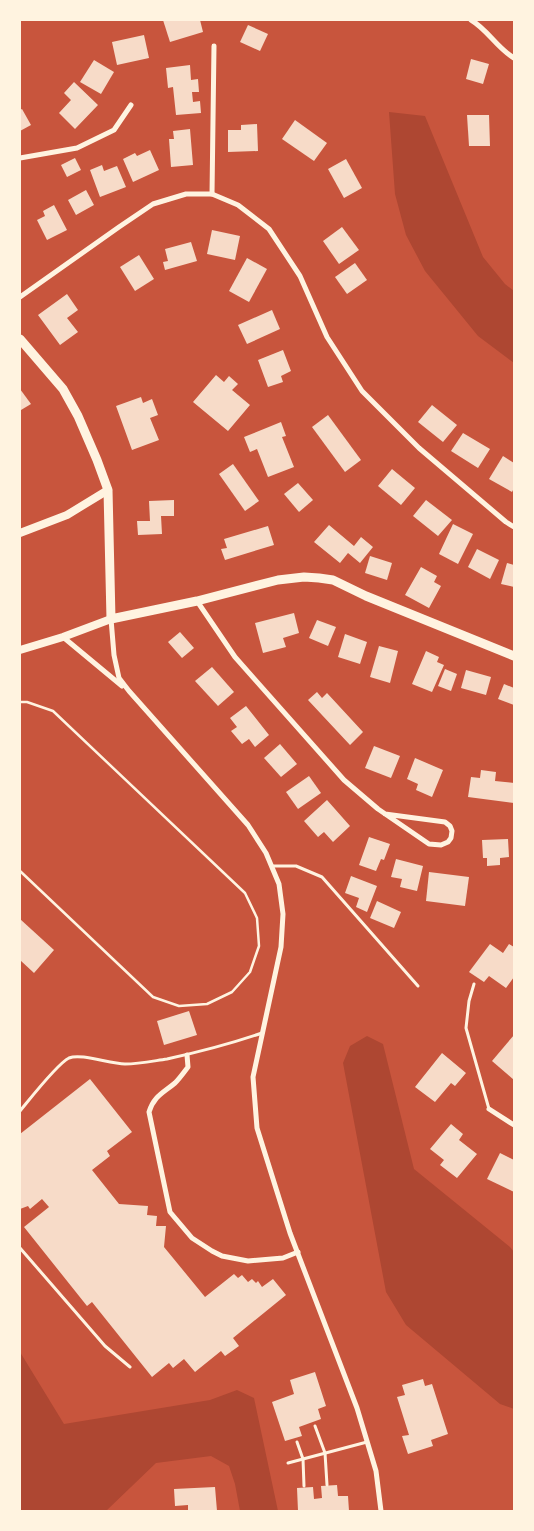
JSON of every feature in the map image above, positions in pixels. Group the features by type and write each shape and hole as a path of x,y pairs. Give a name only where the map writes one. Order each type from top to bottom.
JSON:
{"main road":[{"path":"20,339 62,389 78,416 94,451 108,490 111,619 197,601 278,580 304,577 326,579 333,580 366,596 514,656"}],"street":[{"path":"471,20 479,24 504,53 514,58"},
{"path":"212,194 214,46"},
{"path":"20,158 77,148 114,130 131,105"},
{"path":"20,297 153,204 186,194 212,194 238,205 269,229 300,276 327,337 362,391 419,448 506,522 514,526"},
{"path":"20,533 67,515 108,490"},
{"path":"197,601 242,664 344,780 386,814 429,844 441,845 448,842 451,838 452,831 445,822 386,814"},
{"path":"20,650 63,637 111,619 114,655 119,678 128,691 248,825 272,866 279,884 283,914 280,947 253,1077 258,1128 290,1233 357,1408 376,1471 381,1511"},
{"path":"63,637 128,691"},
{"path":"187,1055 188,1067 180,1078 156,1097 151,1104 149,1112 170,1212 192,1238 222,1256 248,1261 283,1258 298,1252"},
{"path":"489,1109 514,1125"}],"lane":[{"path":"272,866 296,866 322,878 418,986"},
{"path":"474,984 469,1000 466,1028 489,1109"},
{"path":"20,1111 60,1065 70,1058 86,1057 124,1064 140,1064 219,1047 262,1033"},
{"path":"20,1248 105,1346 130,1368"},
{"path":"315,1426 325,1453 327,1485"},
{"path":"297,1442 303,1459 304,1486"},
{"path":"288,1463 367,1442"}],"path":[{"path":"20,702 26,702 53,711 245,893 257,918 259,946 250,972 232,992 206,1004 179,1006 153,997 20,871"}],"shaded area":[{"path":"389,112 425,116 483,257 505,284 514,291 514,363 478,336 425,271 406,235 395,194"},
{"path":"367,1036 383,1044 414,1169 514,1252 514,1409 500,1404 406,1325 386,1292 343,1063 350,1046"},
{"path":"20,1352 64,1424 210,1400 237,1390 254,1398 278,1511 240,1511 235,1484 229,1466 211,1456 156,1463 106,1511 20,1511"}],"building":[{"path":"163,20 200,20 203,32 170,42"},
{"path":"248,25 268,34 260,51 240,42"},
{"path":"144,35 149,58 117,65 112,42"},
{"path":"471,59 489,64 483,84 466,79"},
{"path":"94,60 114,72 101,94 80,82"},
{"path":"190,65 191,80 198,79 199,92 192,92 193,102 200,101 201,113 176,115 173,87 168,88 166,68"},
{"path":"74,82 98,105 75,129 59,113 71,100 64,93"},
{"path":"22,109 31,125 20,131 20,110"},
{"path":"467,115 489,115 490,146 469,146"},
{"path":"295,120 327,143 314,161 282,139"},
{"path":"257,124 258,151 228,152 228,130 241,130 241,125"},
{"path":"190,129 193,165 171,167 169,139 174,139 173,131"},
{"path":"150,150 159,170 133,182 123,159 135,153 137,156"},
{"path":"75,158 81,170 67,177 61,165"},
{"path":"346,159 362,188 344,198 328,169"},
{"path":"102,165 104,171 117,166 126,187 100,197 90,170"},
{"path":"86,190 94,205 76,215 68,200"},
{"path":"54,205 67,230 47,240 37,220 45,216 43,211"},
{"path":"342,227 359,250 339,264 323,241"},
{"path":"212,230 240,236 235,260 207,254"},
{"path":"191,242 197,261 165,270 163,262 168,261 165,249"},
{"path":"139,255 154,279 135,291 120,267"},
{"path":"247,258 267,269 249,302 229,291"},
{"path":"355,263 367,280 347,294 335,277"},
{"path":"67,294 78,310 67,318 78,332 60,345 38,315"},
{"path":"272,310 280,329 247,344 238,325"},
{"path":"283,350 291,371 281,376 283,382 268,387 258,360"},
{"path":"216,375 224,382 229,376 238,384 232,390 250,405 228,431 193,402"},
{"path":"20,389 31,404 21,410 20,408"},
{"path":"141,397 143,403 152,399 158,415 150,418 159,440 132,450 116,406"},
{"path":"432,405 457,425 443,442 418,422"},
{"path":"328,415 361,460 345,472 312,427"},
{"path":"281,422 286,436 282,437 294,467 268,477 257,449 250,452 244,437"},
{"path":"463,433 490,449 478,468 451,451"},
{"path":"503,456 514,463 514,488 512,492 489,479"},
{"path":"233,464 259,501 245,511 219,474"},
{"path":"392,469 415,488 401,505 378,486"},
{"path":"298,483 313,500 299,512 284,494"},
{"path":"174,500 174,516 161,516 162,534 138,535 137,521 150,521 149,501"},
{"path":"426,500 452,520 438,536 413,516"},
{"path":"453,524 473,534 458,564 439,554"},
{"path":"329,525 354,546 361,537 373,547 360,563 348,553 340,563 314,542"},
{"path":"268,526 274,545 225,560 221,549 227,548 224,539"},
{"path":"477,549 499,560 490,579 468,567"},
{"path":"370,556 392,563 387,580 365,573"},
{"path":"507,563 514,565 514,587 501,584"},
{"path":"421,567 437,576 434,582 441,586 429,608 405,595"},
{"path":"294,613 299,633 283,638 286,647 263,653 255,623"},
{"path":"317,620 336,627 328,646 309,638"},
{"path":"180,632 194,648 182,658 168,642"},
{"path":"345,634 367,642 360,664 338,657"},
{"path":"379,646 398,651 390,683 370,677"},
{"path":"426,651 439,657 437,662 444,665 432,692 412,684"},
{"path":"212,667 234,692 218,706 195,681"},
{"path":"445,669 457,674 451,691 438,686"},
{"path":"466,670 491,677 486,695 461,688"},
{"path":"504,684 514,688 514,705 498,699"},
{"path":"317,692 322,698 327,693 363,732 350,745 308,700"},
{"path":"246,706 269,735 255,747 249,739 242,744 231,731 237,727 230,718"},
{"path":"280,744 297,764 281,777 264,758"},
{"path":"374,746 400,756 391,778 365,768"},
{"path":"415,758 443,770 432,797 416,790 418,784 407,779"},
{"path":"481,770 496,772 495,781 514,783 514,803 468,797 471,777 480,778"},
{"path":"309,776 321,793 298,809 286,792"},
{"path":"327,800 350,826 333,842 324,832 318,837 304,821"},
{"path":"369,837 390,844 384,860 381,859 376,871 359,865"},
{"path":"508,839 509,857 500,858 500,865 487,866 487,858 483,858 482,840"},
{"path":"396,859 423,866 417,891 400,887 402,879 391,877"},
{"path":"429,872 469,877 465,906 426,901"},
{"path":"351,876 377,886 367,912 356,907 359,898 345,893"},
{"path":"377,901 401,912 394,928 370,918"},
{"path":"20,919 54,950 34,973 20,960"},
{"path":"490,944 503,953 509,944 514,947 514,977 506,988 489,976 484,982 469,972"},
{"path":"189,1011 197,1035 164,1045 157,1021"},
{"path":"514,1035 514,1080 492,1061"},
{"path":"442,1053 466,1073 455,1086 451,1083 435,1102 415,1087"},
{"path":"90,1079 132,1132 107,1151 110,1156 92,1170 119,1204 148,1206 147,1215 157,1216 156,1226 166,1226 164,1247 205,1297 234,1274 238,1278 242,1275 248,1282 252,1279 256,1283 258,1281 262,1287 273,1279 286,1295 233,1338 239,1346 225,1356 221,1351 195,1372 184,1359 173,1368 169,1363 152,1377 92,1302 87,1306 24,1227 49,1207 42,1199 30,1209 28,1206 20,1209 20,1134"},
{"path":"451,1124 463,1134 459,1140 477,1154 457,1178 440,1165 444,1160 430,1149"},
{"path":"500,1153 514,1160 514,1192 487,1179"},
{"path":"315,1372 326,1406 318,1409 321,1419 299,1427 302,1436 285,1441 272,1402 294,1394 290,1380"},
{"path":"423,1379 425,1386 432,1384 448,1434 431,1440 433,1446 408,1454 402,1436 409,1435 397,1397 405,1395 402,1385"},
{"path":"337,1485 338,1496 348,1496 349,1511 298,1511 297,1488 313,1487 314,1499 322,1498 321,1486"},
{"path":"215,1487 217,1511 188,1511 188,1505 175,1506 174,1489"}]}
